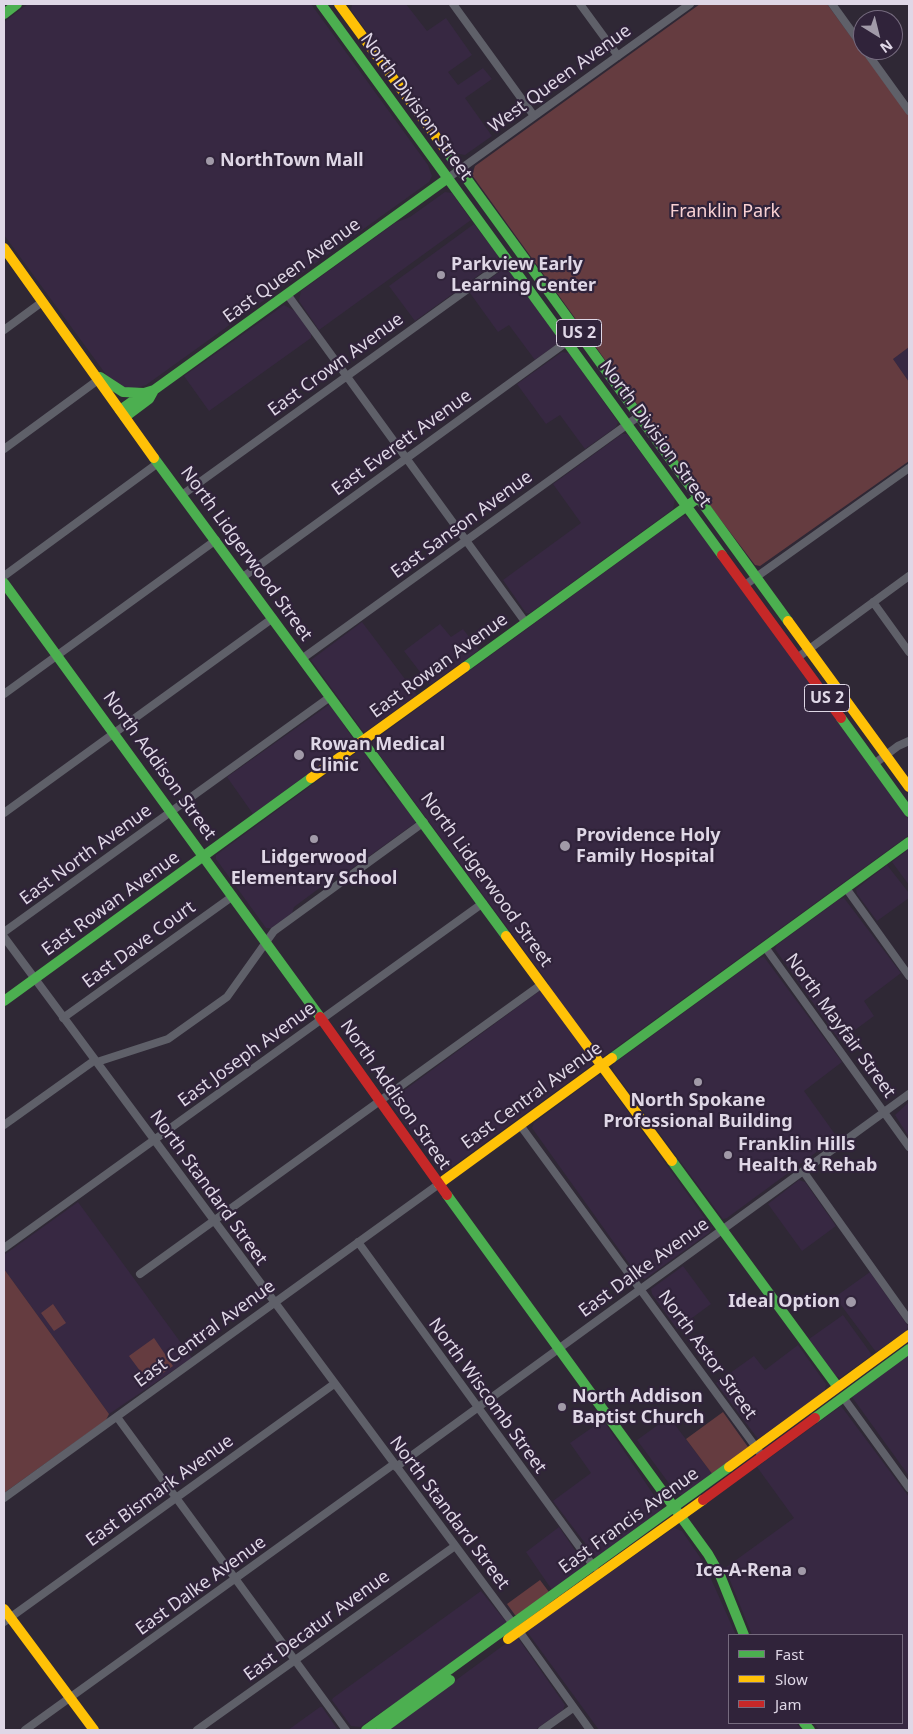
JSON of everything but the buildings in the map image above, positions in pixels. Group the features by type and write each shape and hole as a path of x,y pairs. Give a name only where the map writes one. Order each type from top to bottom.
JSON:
{"street":[{"path":"4,14 17,4"},
{"name":"North Division Street","path":"321,4 909,812"},
{"path":"329,15 341,4"},
{"name":"North Division Street","path":"341,4 909,787"},
{"path":"452,4 534,116"},
{"path":"580,4 618,56"},
{"name":"West Queen Avenue","path":"448,178 690,4"},
{"path":"832,4 853,33"},
{"path":"873,60 906,100 909,110"},
{"name":"East Queen Avenue","path":"122,414 149,399 149,392 448,178"},
{"name":"North Lidgerwood Street","path":"4,248 182,496 424,822 837,1386"},
{"name":"East Crown Avenue","path":"182,496 508,260"},
{"path":"287,294 526,623"},
{"path":"4,330 42,302"},
{"name":"East Everett Avenue","path":"243,577 579,334"},
{"path":"4,448 95,375 122,392 149,392"},
{"name":"East Sanson Avenue","path":"303,658 639,416"},
{"path":"4,576 158,463"},
{"path":"744,585 909,468"},
{"name":"East Rowan Avenue","path":"4,1001 698,498"},
{"path":"4,694 216,540"},
{"path":"797,658 909,576"},
{"name":"North Addison Street","path":"4,583 205,856 439,1184 708,1554 720,1575 744,1634"},
{"path":"873,602 909,652"},
{"path":"4,813 273,618"},
{"name":"East North Avenue","path":"4,932 330,697"},
{"path":"874,764 909,741"},
{"path":"4,1125 96,1061 168,1039 227,997 274,931 424,822"},
{"name":"East Central Avenue","path":"4,1498 909,842"},
{"path":"846,888 909,976"},
{"name":"East Dave Court","path":"63,1018 233,896"},
{"name":"East Joseph Avenue","path":"4,1248 483,903"},
{"name":"North Standard Street","path":"4,937 517,1628 590,1730"},
{"name":"North Mayfair Street","path":"764,947 909,1148"},
{"path":"140,1274 542,984"},
{"name":"East Dalke Avenue","path":"25,1730 477,1408 909,1094"},
{"name":"North Astor Street","path":"520,1125 763,1457"},
{"path":"803,1171 909,1320"},
{"name":"North Wiscomb Street","path":"358,1242 594,1567"},
{"name":"East Francis Avenue","path":"381,1730 517,1628 678,1513 756,1448 837,1386 909,1335"},
{"name":"East Francis Avenue","path":"366,1730 517,1628 594,1567 763,1457 909,1349"},
{"path":"861,1369 847,1384 843,1397 909,1488"},
{"name":"East Bismark Avenue","path":"7,1620 334,1384"},
{"path":"814,1419 834,1396 837,1386"},
{"path":"117,1417 346,1730"},
{"name":"East Decatur Avenue","path":"198,1730 455,1546"},
{"path":"4,1608 7,1620 71,1697 94,1730"},
{"path":"542,1730 573,1708"}],"shaded area":[{"name":"NorthTown Mall","path":"28,4 311,4 428,165 432,176 429,182 146,385 127,391 110,380 4,235 4,22"},
{"path":"352,4 406,4 427,31 446,18 472,55 448,72 458,85 483,68 492,79 465,98 492,136 465,155 454,153 351,10"},
{"path":"445,192 452,193 471,220 319,330 299,301 301,291 395,223 410,217"},
{"name":"Parkview Early Learning Center","path":"474,224 498,255 497,262 415,321 389,286"},
{"path":"508,269 558,336 557,344 535,360 509,325 498,332 470,293 502,270"},
{"path":"284,305 295,311 311,334 311,338 209,411 184,376"},
{"path":"909,347 909,382 893,359"},
{"path":"562,352 569,353 618,422 616,427 585,449 560,415 546,424 517,384"},
{"path":"622,434 627,434 675,499 673,509 530,613 526,613 503,580 581,523 553,484"},
{"path":"684,516 691,520 909,820 909,835 442,1174 390,1103 391,1100 549,984 373,746 373,741"},
{"path":"362,622 417,695 365,732 311,660"},
{"path":"440,624 451,637 463,629 479,650 430,685 404,651"},
{"path":"330,704 354,740 253,814 227,777"},
{"name":"Lidgerwood Elementary School","path":"361,749 367,754 370,763 392,793 400,798 415,823 350,870 344,870 294,907 292,913 271,928 266,928 216,859 216,855"},
{"path":"909,849 909,885 892,862"},
{"path":"887,865 909,893 909,898 877,921 857,894 856,889"},
{"path":"844,898 901,973 864,1001 874,1016 840,1041 775,949 777,945"},
{"path":"764,957 842,1062 804,1091 837,1137 727,1218 723,1219 614,1072 612,1065 759,958"},
{"path":"597,1076 603,1077 712,1228 709,1233 645,1279 638,1276 532,1128 534,1123"},
{"path":"909,1102 909,1137 895,1115"},
{"path":"799,1180 805,1182 836,1226 802,1251 768,1204"},
{"path":"78,1202 192,1358 109,1414 4,1269 4,1255"},
{"path":"683,1266 711,1304 677,1329 652,1294 651,1289"},
{"path":"870,1272 908,1326 906,1331 876,1352 835,1297"},
{"path":"843,1315 872,1355 840,1378 835,1375 809,1339"},
{"path":"798,1345 826,1384 825,1391 758,1439 716,1383 754,1356 765,1370"},
{"path":"909,1353 909,1476 852,1397"},
{"path":"841,1406 909,1497 909,1730 819,1730 815,1724 903,1724 903,1634 752,1634 725,1568 794,1518 757,1467"},
{"path":"669,1417 713,1475 684,1496 676,1493 637,1440"},
{"path":"603,1420 662,1507 661,1512 597,1559 553,1501 591,1473 570,1443"},
{"path":"559,1527 586,1566 552,1590 526,1552"},
{"path":"674,1528 682,1531 704,1563 736,1634 728,1634 728,1724 797,1724 802,1730 599,1730 527,1631"},
{"path":"481,1591 507,1623 449,1666 360,1727 351,1726 332,1700 333,1698"},
{"path":"518,1638 565,1705 563,1710 535,1730 388,1730 512,1639"},
{"path":"320,1707 322,1707 338,1730 288,1730"}],"green space":[{"name":"Franklin Park","path":"700,4 827,4 853,40 853,60 868,60 909,116 909,347 893,359 909,382 909,461 760,566 755,565 711,507 472,175 475,166"},
{"path":"4,1269 109,1414 106,1420 4,1493"},
{"path":"53,1304 66,1323 54,1331 41,1313"},
{"path":"154,1338 173,1366 149,1383 129,1356"},
{"path":"723,1412 748,1447 713,1475 686,1439"},
{"path":"540,1580 549,1592 518,1616 515,1615 507,1604"}],"traffic: fast":[{"path":"4,14 17,4"},
{"path":"321,4 722,555"},
{"path":"445,149 788,621"},
{"path":"120,410 144,393 154,390 448,178"},
{"path":"100,377 123,392 144,393"},
{"path":"125,417 149,399 154,390"},
{"path":"154,458 506,936"},
{"path":"465,667 698,498"},
{"path":"4,583 320,1017"},
{"path":"841,718 909,812"},
{"path":"4,1001 311,778"},
{"path":"612,1058 909,842"},
{"path":"672,1161 837,1386"},
{"path":"447,1195 708,1554 720,1575 744,1634"},
{"path":"815,1418 909,1349"},
{"path":"366,1730 729,1467"},
{"path":"381,1730 450,1680"},
{"path":"805,1724 810,1730"}],"traffic: slow":[{"path":"339,4 445,149"},
{"path":"4,248 154,458"},
{"path":"788,621 909,787"},
{"path":"311,778 465,667"},
{"path":"506,936 672,1161"},
{"path":"439,1184 612,1058"},
{"path":"729,1467 909,1335"},
{"path":"508,1639 703,1500"},
{"path":"4,1609 94,1730"}],"traffic: jam":[{"path":"722,555 841,718"},
{"path":"320,1017 447,1195"},
{"path":"703,1500 815,1418"}],"place":[{"name":"NorthTown Mall","path":"210,161"},
{"name":"Parkview Early Learning Center","path":"441,275"},
{"name":"Rowan Medical Clinic","path":"299,755"},
{"name":"Lidgerwood Elementary School","path":"314,839"},
{"name":"Providence Holy Family Hospital","path":"565,846"},
{"name":"North Spokane Professional Building","path":"698,1082"},
{"name":"Franklin Hills Health & Rehab","path":"728,1155"},
{"name":"Ideal Option","path":"851,1302"},
{"name":"North Addison Baptist Church","path":"562,1407"},
{"name":"Ice-A-Rena","path":"802,1571"}]}
